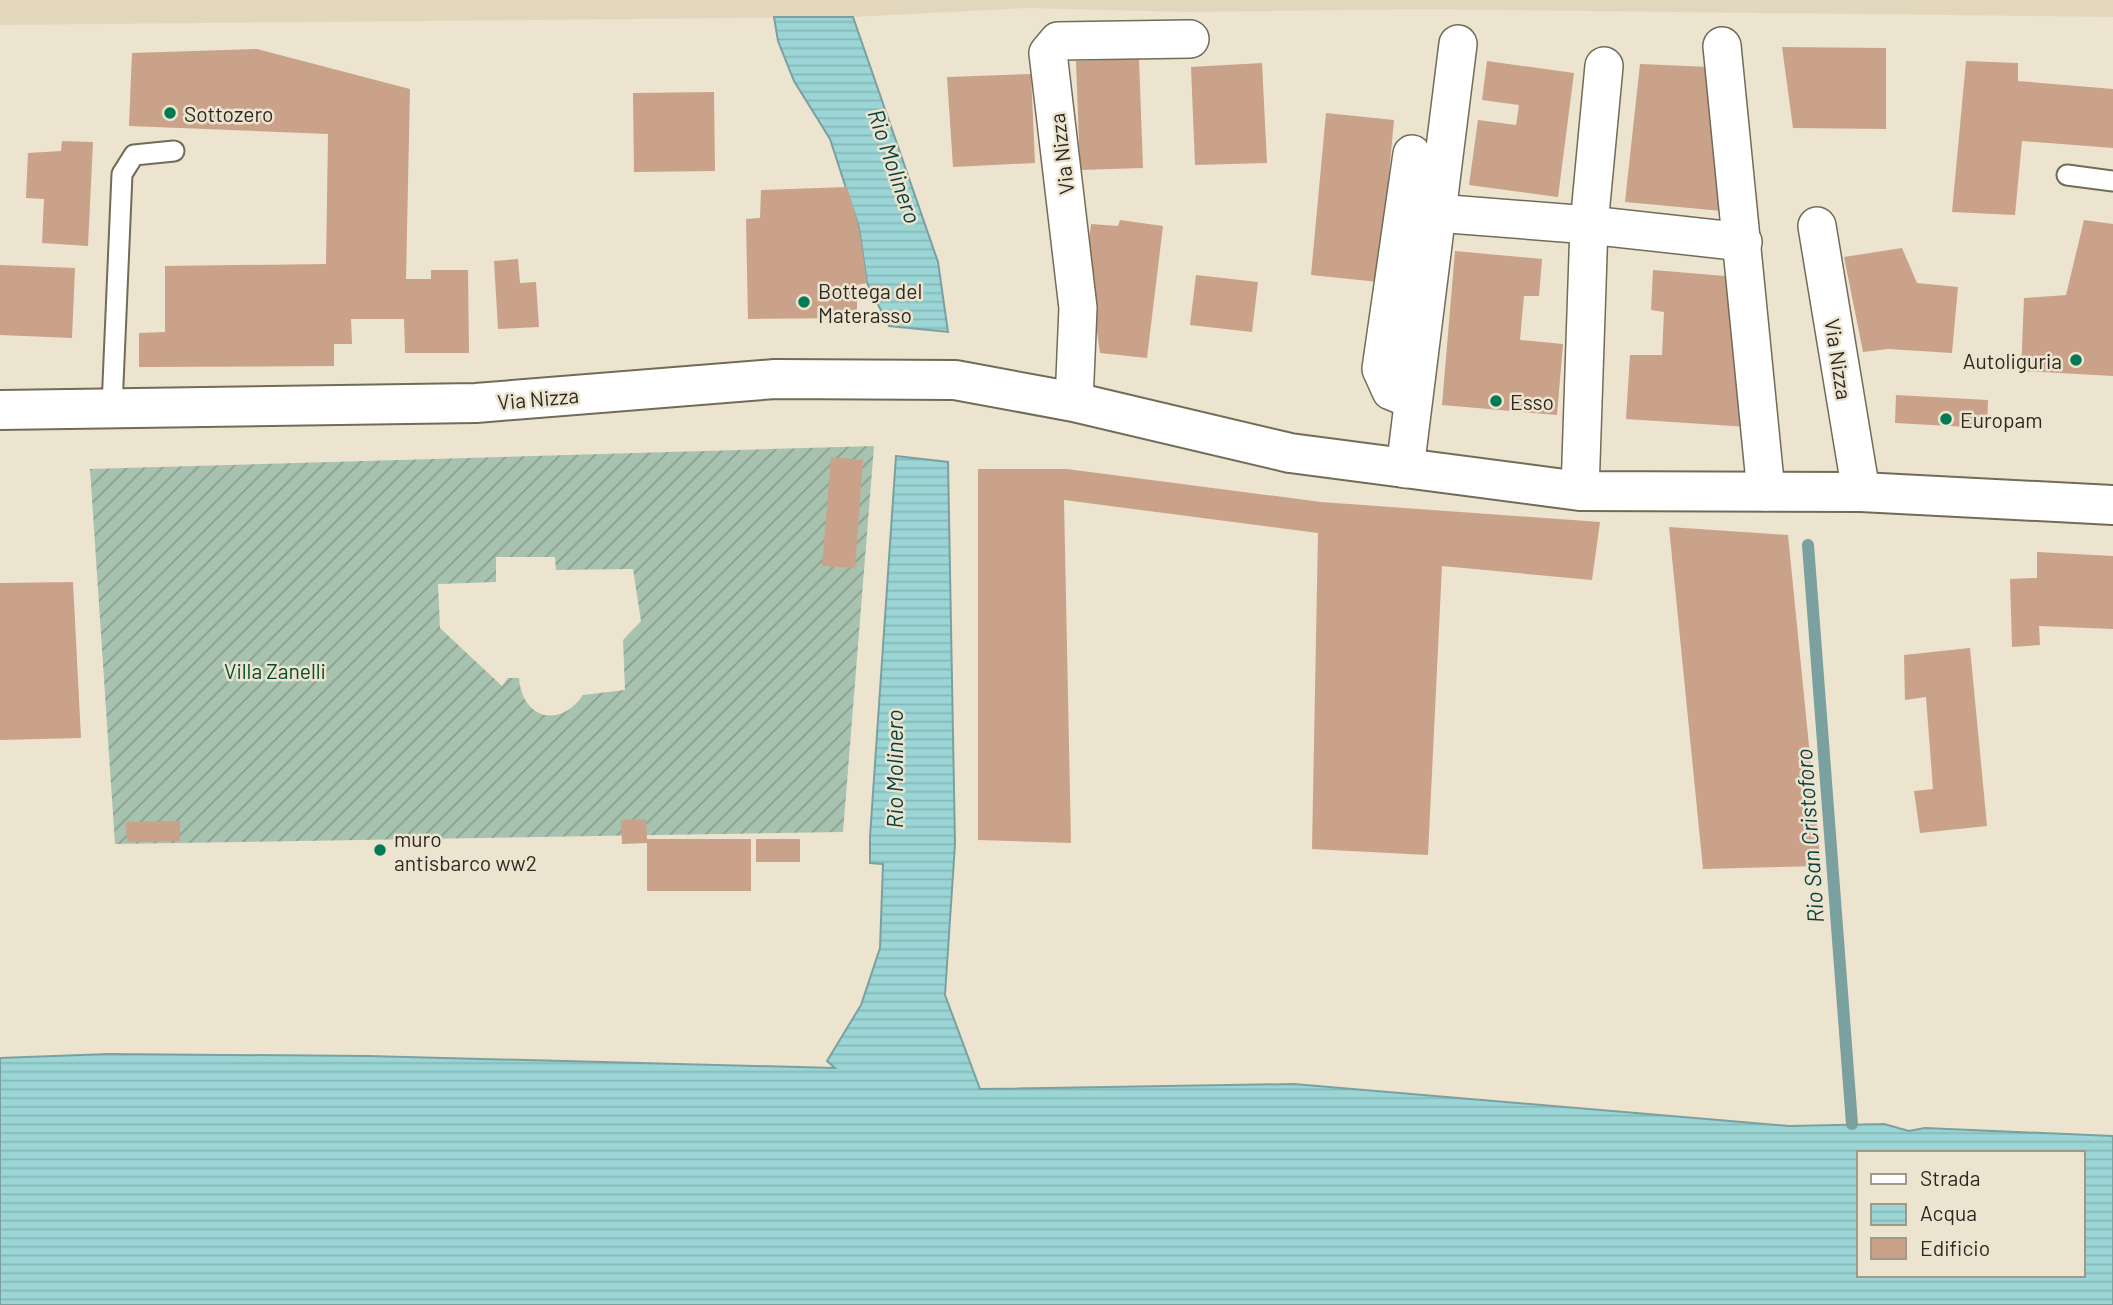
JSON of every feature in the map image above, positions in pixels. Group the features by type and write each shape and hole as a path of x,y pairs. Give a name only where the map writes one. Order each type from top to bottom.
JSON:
{"main road":[{"name":"Via Nizza","path":"0,410 476,403 775,379 894,378 964,381 1074,402 1290,453 1580,491 1861,492 2113,505"}],"street":[{"name":"Via Nizza","path":"1074,402 1078,308 1048,53 1058,41 1189,39"},
{"path":"1405,469 1458,44"},
{"path":"1722,46 1766,492"},
{"path":"1580,491 1589,225 1604,66"},
{"path":"1412,154 1381,369 1391,391 1413,400"},
{"path":"1436,213 1589,225 1743,242"},
{"name":"Via Nizza","path":"1817,226 1861,492"}],"lane":[{"path":"112,407 121,174 134,155 174,151"},
{"path":"2067,175 2113,181"}],"shaded area":[{"path":"0,0 2113,0 2113,17 1422,9 1188,12 1027,8 853,17 0,25"}],"green space":[{"name":"Villa Zanelli","path":"874,446 843,832 115,844 90,469","holes":["496,557 555,557 556,570 633,569 641,621 623,640 625,690 583,695 574,706 564,712 544,715 527,703 519,678 508,678 502,686 440,628 438,584 496,582"]}],"water":[{"name":"Rio Molinero","path":"774,17 853,17 938,262 948,332 889,326 867,283 859,228 830,139 794,81 778,41"},
{"name":"Rio Molinero","path":"896,456 948,462 955,844 945,995 980,1089 1294,1084 1789,1126 1884,1124 1909,1131 1925,1128 2113,1136 2113,1305 0,1305 0,1058 108,1054 368,1056 835,1068 827,1061 861,1005 880,948 883,864 870,863"}],"building":[{"path":"1782,47 1886,48 1886,129 1793,128"},
{"path":"257,49 410,89 406,279 431,279 431,270 468,270 469,353 405,353 404,319 351,319 352,344 334,344 334,366 139,367 139,333 165,332 165,266 326,264 328,134 129,126 132,53"},
{"path":"1139,59 1143,168 1080,170 1076,61"},
{"path":"1487,61 1574,73 1558,197 1469,185 1478,120 1516,125 1519,105 1482,100"},
{"path":"1966,61 2018,63 2018,81 2113,89 2113,148 2022,141 2015,215 1952,212"},
{"path":"1262,63 1267,163 1195,165 1191,67"},
{"path":"1640,64 1710,67 1722,211 1625,202"},
{"path":"1031,74 1035,163 953,167 947,77"},
{"path":"714,92 715,171 634,172 633,93"},
{"path":"1326,113 1394,120 1379,282 1311,275"},
{"path":"62,141 93,142 88,246 42,243 44,199 26,198 28,153 61,151"},
{"path":"847,187 859,228 867,283 857,285 857,318 748,319 746,219 760,218 761,190"},
{"path":"1120,220 1163,226 1147,358 1100,353 1087,256 1091,224 1118,226"},
{"path":"2084,220 2113,224 2113,376 2021,371 2024,298 2066,295"},
{"path":"1902,248 1917,283 1958,287 1952,353 1888,349 1863,352 1844,257"},
{"path":"1455,251 1542,259 1539,296 1524,296 1520,340 1563,344 1557,415 1442,405"},
{"path":"518,259 520,283 536,282 539,327 498,329 494,261"},
{"path":"0,265 75,268 72,338 0,335"},
{"path":"1653,270 1737,277 1734,359 1746,361 1748,427 1626,419 1630,355 1662,355 1664,312 1651,310"},
{"path":"1196,275 1258,282 1252,332 1190,325"},
{"path":"1896,395 1988,400 1987,428 1895,423"},
{"path":"831,457 863,460 855,568 822,566"},
{"path":"978,469 1067,469 1321,502 1600,522 1592,580 1442,566 1428,855 1312,849 1318,533 1064,500 1071,843 978,840"},
{"path":"1669,527 1788,535 1821,866 1703,869"},
{"path":"2037,552 2113,556 2113,629 2039,626 2040,645 2012,647 2010,579 2037,578"},
{"path":"73,582 81,738 0,740 0,583"},
{"path":"1970,648 1987,826 1920,833 1914,791 1933,789 1926,697 1905,700 1904,655"},
{"path":"646,819 647,839 751,839 751,891 647,891 647,843 622,844 621,820"},
{"path":"180,821 180,841 127,842 126,822"},
{"path":"756,839 800,839 800,862 756,862"}],"waterway":[{"name":"Rio San Cristoforo","path":"1808,545 1852,1124"}],"place":[{"name":"Sottozero","path":"170,113"},
{"name":"Bottega del Materasso","path":"804,302"},
{"name":"Autoliguria","path":"2076,360"},
{"name":"Esso","path":"1496,401"},
{"name":"Europam","path":"1946,419"},
{"name":"muro antisbarco ww2","path":"380,850"}]}
